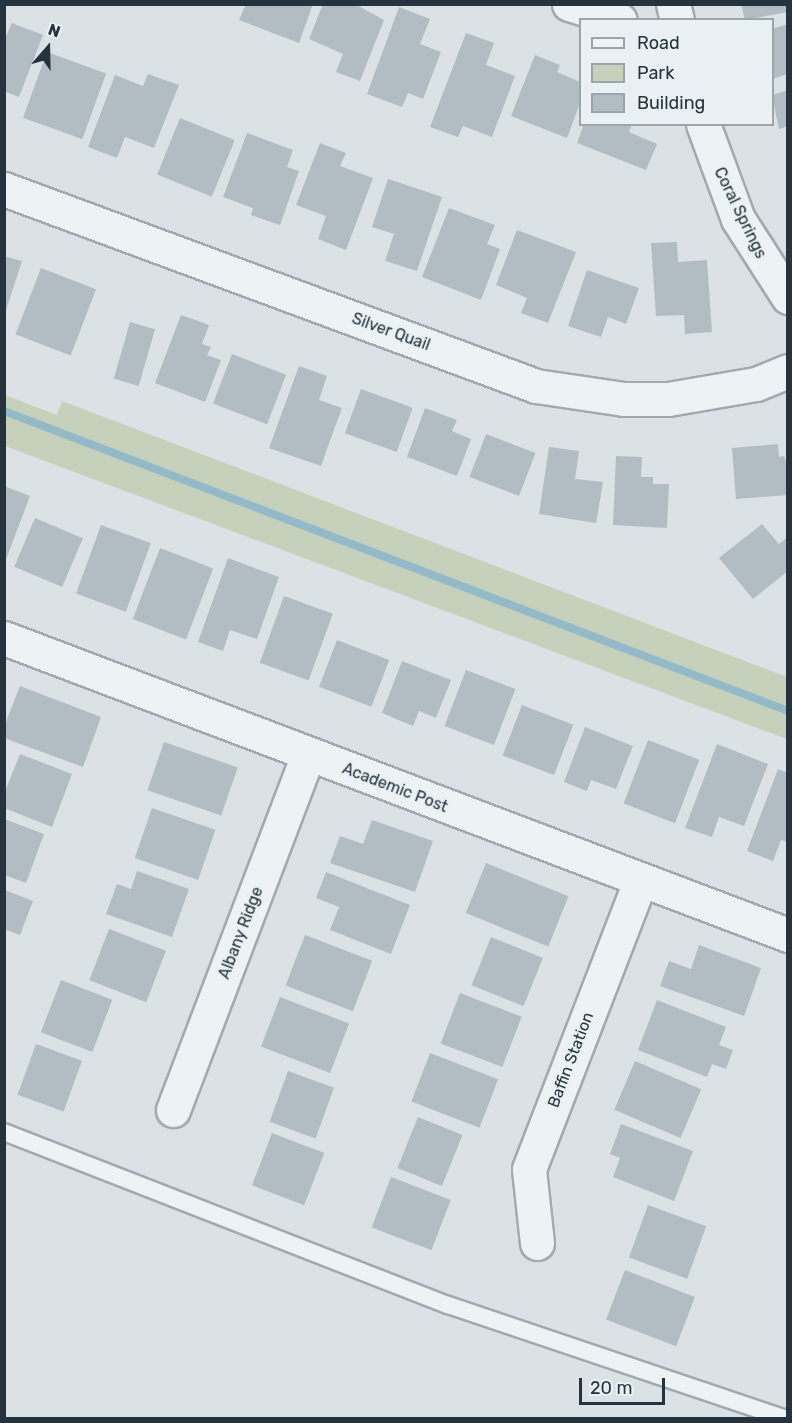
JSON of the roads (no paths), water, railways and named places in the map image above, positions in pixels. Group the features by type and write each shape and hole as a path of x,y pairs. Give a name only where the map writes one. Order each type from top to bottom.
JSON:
{"street":[{"path":"569,4 614,18"},
{"name":"Coral Springs","path":"704,126 738,219 788,297"},
{"name":"Silver Quail","path":"4,189 536,386 624,399 668,399 756,384 788,370"},
{"name":"Academic Post","path":"4,638 308,756 788,935"},
{"name":"Albany Ridge","path":"173,1110 308,756"},
{"name":"Baffin Station","path":"537,1243 529,1169 640,881"}],"lane":[{"path":"4,1132 448,1305 784,1419"}],"waterway":[{"path":"4,411 788,711"}]}
